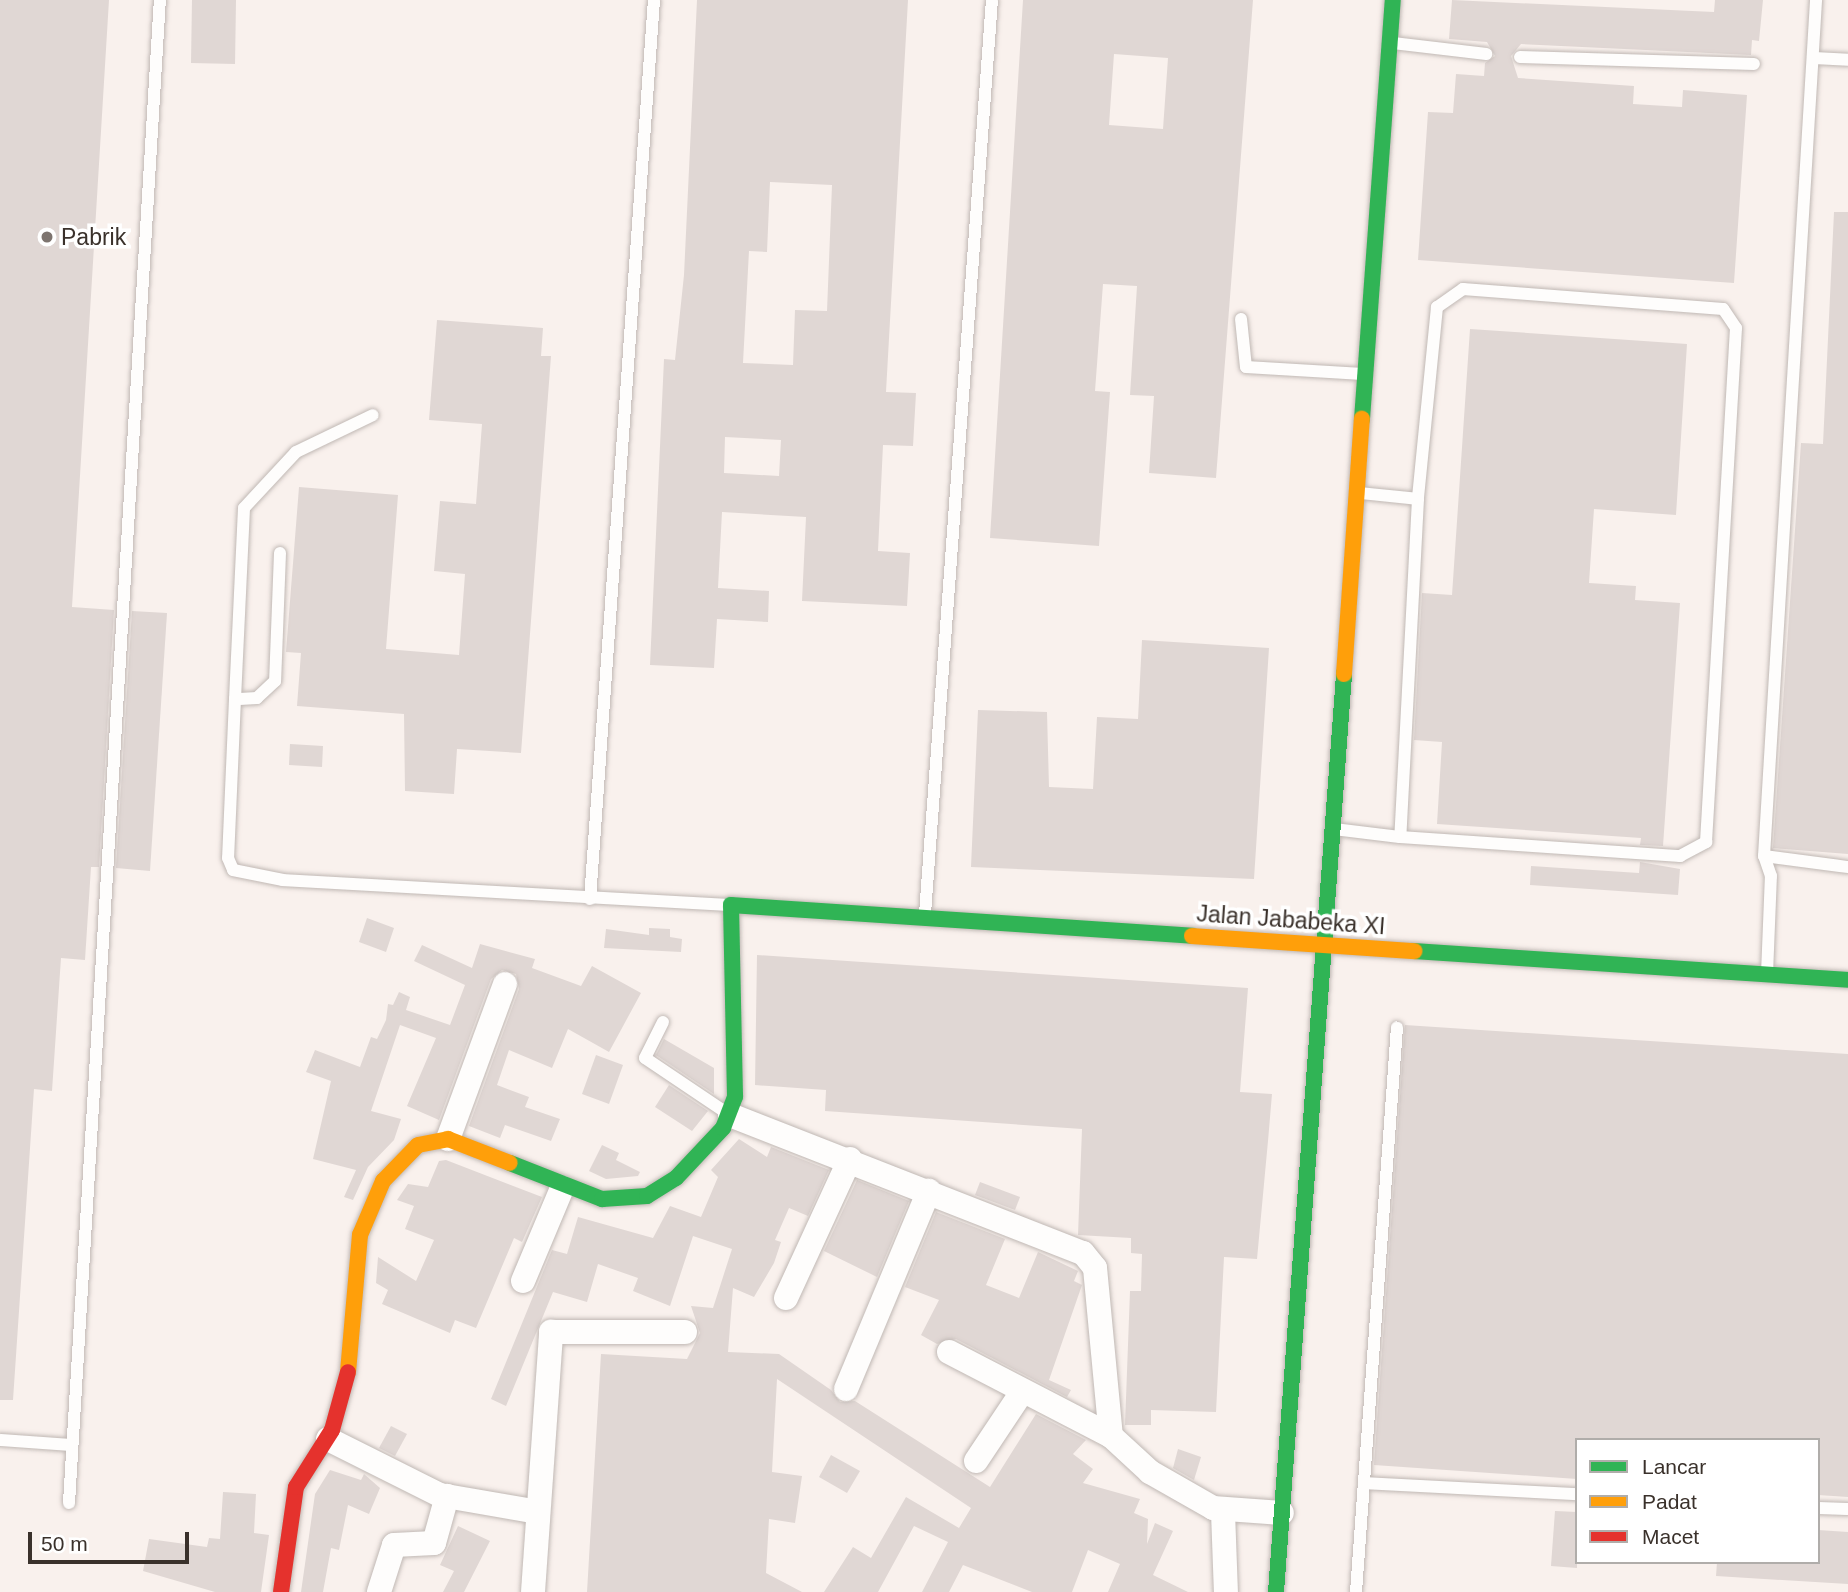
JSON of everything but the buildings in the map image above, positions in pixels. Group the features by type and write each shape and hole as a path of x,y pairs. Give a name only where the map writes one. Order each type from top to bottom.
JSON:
{"street":[{"path":"1276,1592 1392,0"},
{"name":"Jalan Jababeka XI","path":"731,905 1848,979"},
{"path":"281,1592 296,1488 328,1439 349,1369 357,1256 368,1212 398,1161 418,1145 448,1139 562,1188 602,1199 647,1196 676,1178 730,1115 737,1068 731,905"},
{"path":"448,1139 505,984"},
{"path":"730,1115 929,1191 1093,1262 1111,1436"},
{"path":"786,1298 850,1160"},
{"path":"523,1281 562,1188"},
{"path":"846,1389 929,1191"},
{"path":"533,1592 552,1331 685,1332"},
{"path":"948,1352 1111,1436 1150,1472 1223,1512 1282,1513"},
{"path":"976,1461 1022,1392"},
{"path":"328,1439 447,1496 538,1512"},
{"path":"379,1592 394,1545 434,1543 447,1496"},
{"path":"1223,1512 1226,1592"}],"lane":[{"path":"69,1503 160,0"},
{"path":"590,899 654,0"},
{"path":"925,918 992,0"},
{"path":"1767,974 1771,876 1764,856 1816,0"},
{"path":"1389,43 1486,54"},
{"path":"1520,57 1754,64"},
{"path":"1814,58 1848,60"},
{"path":"1332,829 1399,837 1680,856 1706,842 1734,320 1712,307 1463,289 1448,294 1433,321 1418,499 1399,837"},
{"path":"1241,319 1246,367 1365,374"},
{"path":"373,415 296,452 244,508 228,858 233,870 283,880 731,905"},
{"path":"1356,492 1418,499"},
{"path":"235,699 257,698 275,681 280,552"},
{"path":"1764,856 1848,867"},
{"path":"663,1022 645,1058 730,1115"},
{"path":"1356,1592 1397,1027"},
{"path":"0,1440 72,1445"},
{"path":"1364,1483 1575,1494"},
{"path":"1820,1508 1848,1509"}],"traffic: fast":[{"path":"1362,419 1393,0"},
{"path":"1276,1592 1344,674"},
{"path":"510,1163 602,1199 647,1196 676,1178 723,1128 735,1096 731,905 1192,936"},
{"path":"1414,951 1848,980"}],"traffic: slow":[{"path":"1344,674 1362,419"},
{"path":"1192,936 1414,951"},
{"path":"348,1372 360,1235 383,1181 418,1145 448,1139 510,1163"}],"traffic: jam":[{"path":"281,1592 296,1487 332,1430 348,1372"}],"place":[{"name":"Pabrik","path":"47,237"}]}
